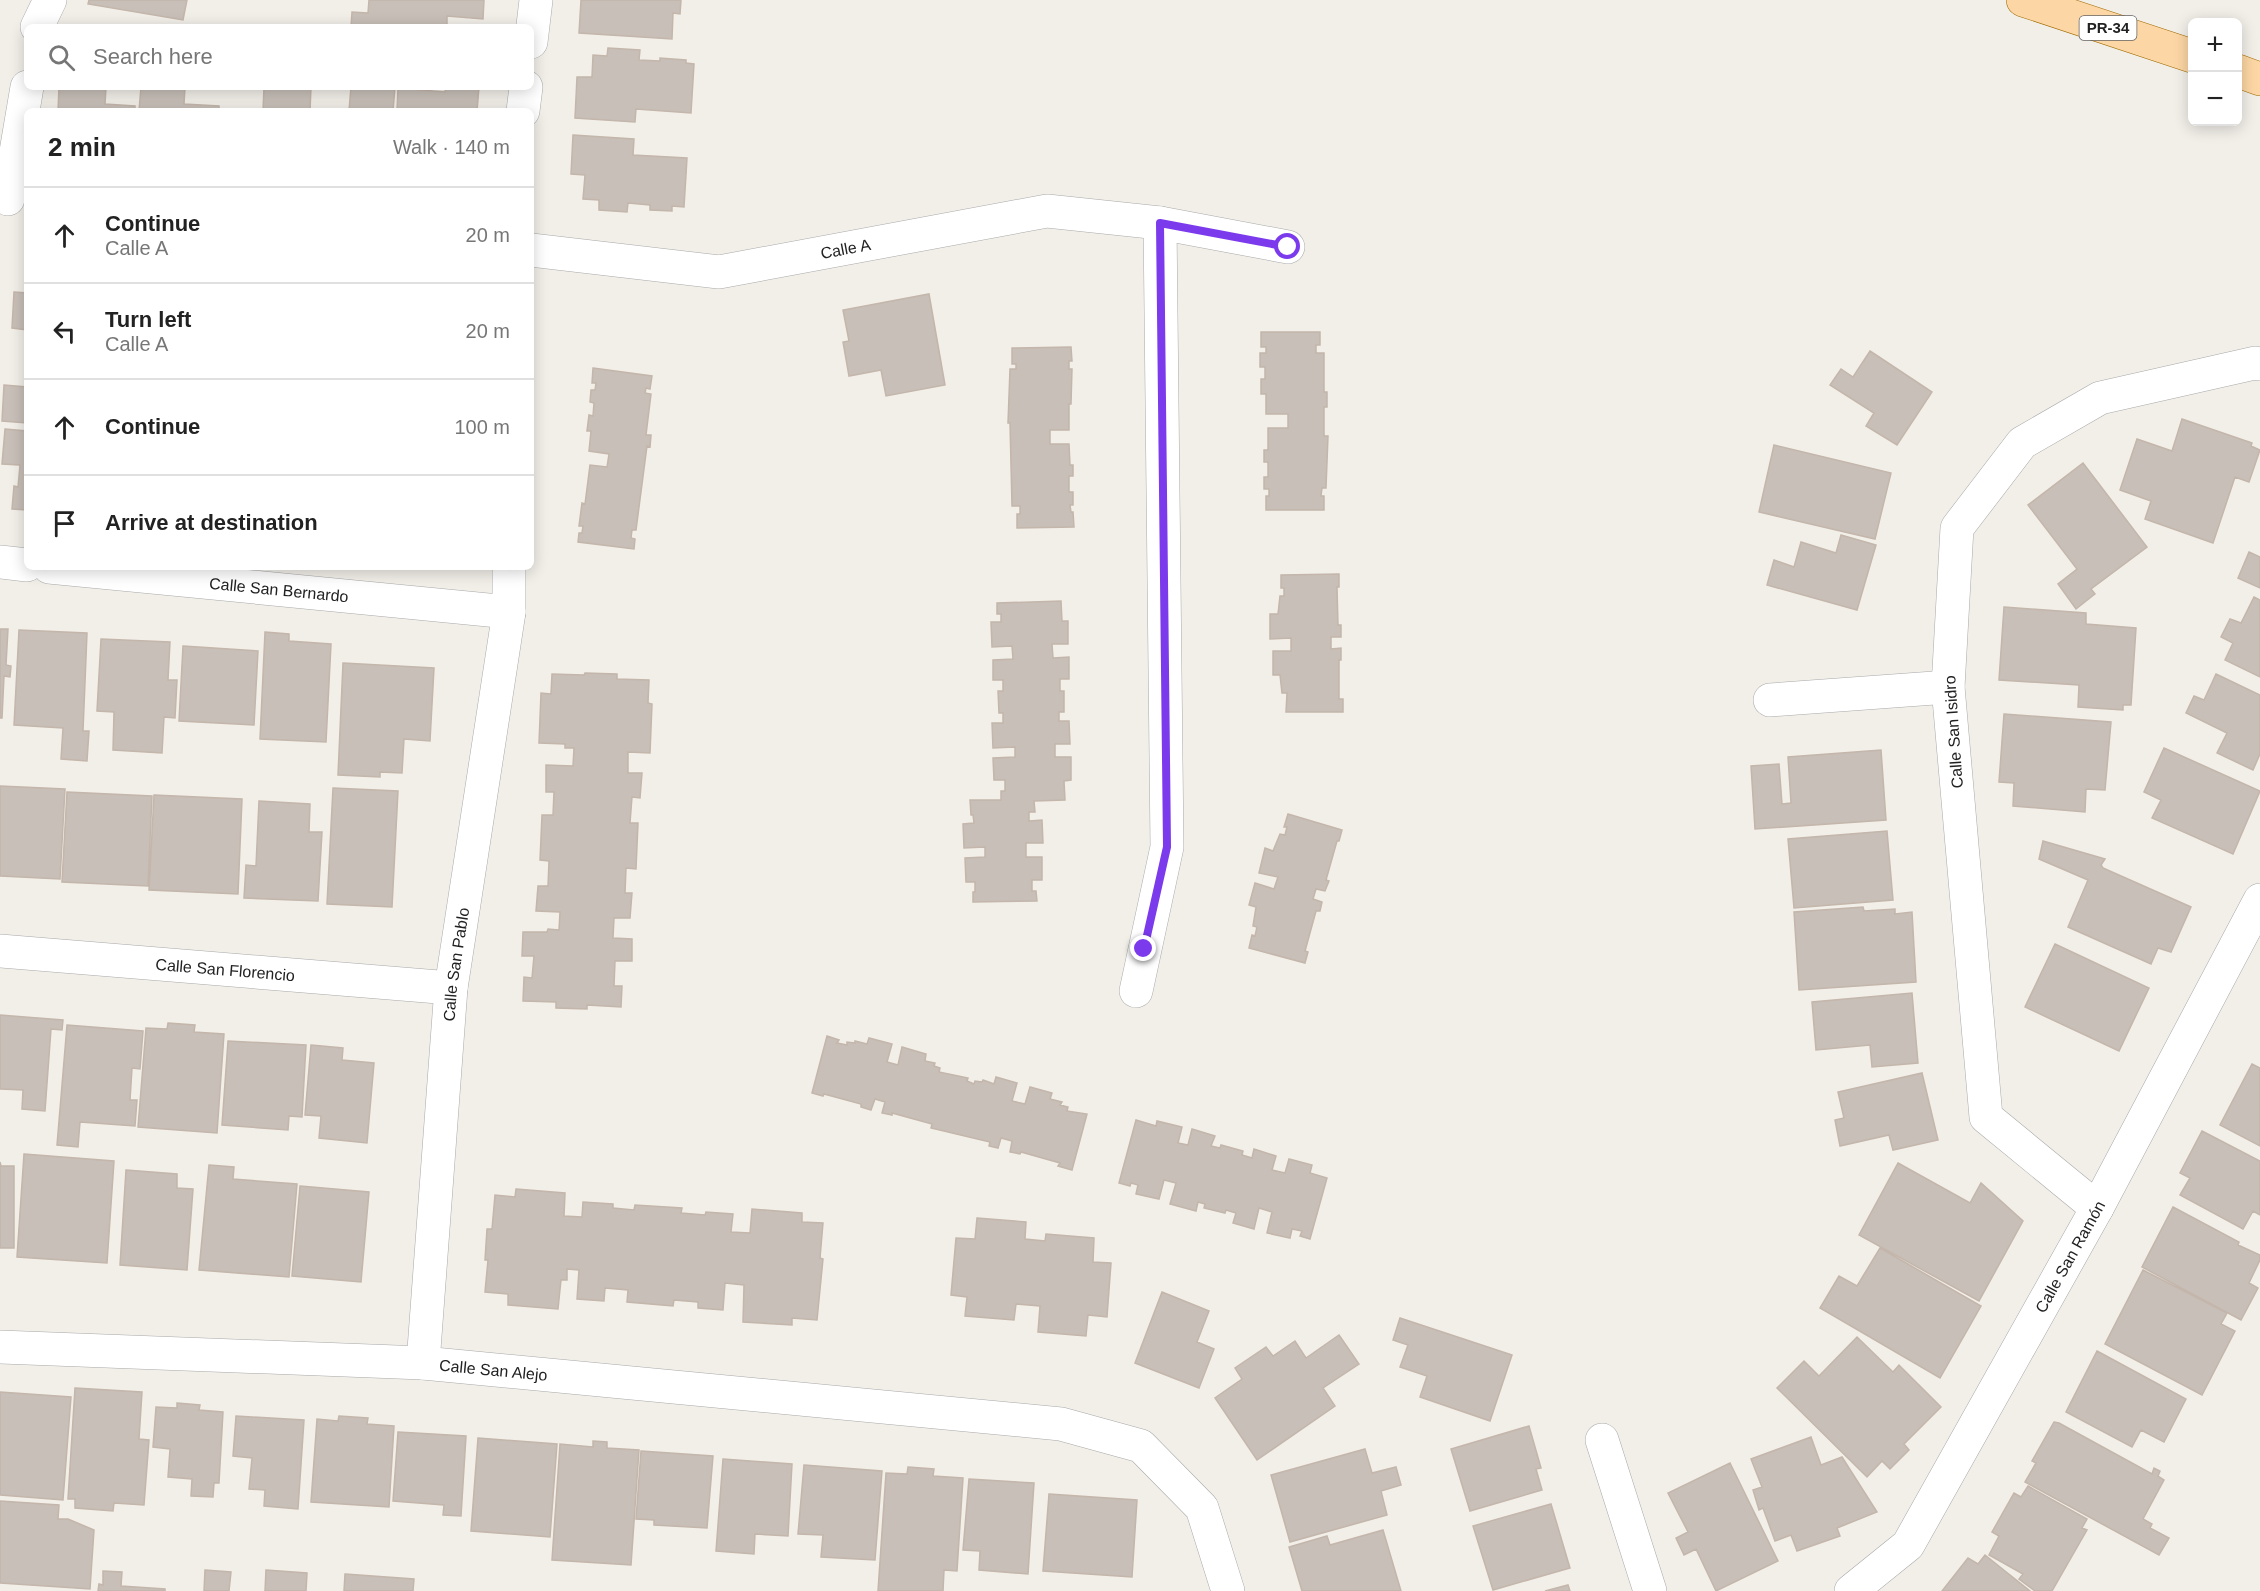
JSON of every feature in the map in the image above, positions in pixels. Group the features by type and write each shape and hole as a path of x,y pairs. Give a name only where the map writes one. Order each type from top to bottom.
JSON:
{"main road":[{"name":"PR-34","path":"2023,0 2188,54"},
{"path":"2241,72 2260,79"}],"street":[{"path":"38,24 50,0"},
{"path":"533,24 536,0"},
{"path":"24,108 27,90"},
{"path":"523,108 526,90"},
{"path":"12,200 24,110"},
{"name":"Calle A","path":"534,250 719,272 1047,211 1160,223 1288,247"},
{"path":"1136,991 1167,847 1160,223"},
{"name":"Calle San Isidro","path":"2097,1208 1986,1117 1948,687 1957,528 2022,443 2100,398 2255,363 2260,364"},
{"path":"0,562 24,565"},
{"name":"Calle San Bernardo","path":"80,570 509,612"},
{"name":"Calle San Pablo","path":"423,1363 451,988 509,612 509,570"},
{"path":"1770,700 1948,687"},
{"name":"Calle San Ramón","path":"1851,1591 1908,1545 2097,1208 2260,900"},
{"name":"Calle San Florencio","path":"0,951 451,988"},
{"name":"Calle San Alejo","path":"13,1347 423,1363 1061,1424 1141,1446 1202,1508 1228,1591"},
{"path":"1602,1440 1650,1591"}],"building":[{"path":"89,0 187,0 183,20 88,4"},
{"path":"369,0 484,0 483,19 447,16 447,24 351,24 352,12 368,13"},
{"path":"581,0 681,0 680,14 673,13 672,39 579,33"},
{"path":"608,48 640,50 639,60 660,61 660,58 686,60 686,63 694,64 691,113 636,109 635,122 575,118 577,77 592,77 593,55 607,56"},
{"path":"59,90 106,90 105,104 135,106 135,108 58,108"},
{"path":"141,90 185,90 184,104 219,106 219,108 139,108"},
{"path":"264,90 311,90 310,108 263,108"},
{"path":"351,90 395,90 393,108 349,108"},
{"path":"398,90 445,92 445,90 479,90 477,108 397,108"},
{"path":"573,135 634,139 633,155 687,158 684,207 672,206 672,211 650,210 650,205 628,203 627,212 599,210 599,200 583,199 585,175 571,174"},
{"path":"14,292 24,293 24,330 12,328"},
{"path":"929,294 945,385 886,396 881,370 849,376 843,342 849,341 843,310"},
{"path":"1261,332 1320,332 1320,345 1316,345 1316,353 1324,353 1324,392 1327,392 1327,407 1324,407 1324,436 1328,436 1326,488 1322,488 1321,496 1324,496 1324,510 1266,510 1266,496 1269,496 1269,489 1264,489 1264,477 1268,477 1268,462 1264,462 1264,450 1268,450 1268,428 1288,428 1288,414 1266,414 1266,394 1261,394 1261,379 1265,379 1265,367 1260,367 1260,353 1266,353 1266,347 1261,347"},
{"path":"1071,347 1069,430 1050,430 1050,444 1069,444 1073,476 1069,476 1069,492 1073,492 1073,505 1070,505 1074,527 1017,528 1017,514 1020,514 1020,506 1012,506 1010,423 1008,423 1010,369 1016,369 1016,364 1012,364 1012,348"},
{"path":"1870,351 1932,392 1897,445 1866,426 1874,413 1830,385 1841,369 1853,377"},
{"path":"593,368 652,376 650,389 646,388 645,393 651,394 646,435 651,435 650,447 647,446 636,530 632,530 631,538 635,539 634,549 578,542 579,533 582,533 583,526 579,526 582,503 585,504 590,465 607,467 609,454 589,451 591,431 587,431 589,415 593,416 594,403 590,402 591,390 595,390 596,383 592,383"},
{"path":"4,385 24,387 24,423 2,421"},
{"path":"2182,419 2252,443 2251,446 2260,450 2249,482 2235,477 2213,543 2145,519 2151,501 2120,490 2137,439 2172,451"},
{"path":"5,429 24,431 24,510 12,509 14,486 18,487 20,465 2,464"},
{"path":"1774,445 1891,473 1875,539 1759,512"},
{"path":"2083,463 2147,547 2091,589 2095,594 2076,609 2058,584 2077,569 2028,505"},
{"path":"1841,535 1876,545 1857,610 1767,585 1774,560 1794,567 1801,542 1836,553"},
{"path":"2249,552 2260,557 2260,588 2238,578"},
{"path":"1339,574 1338,625 1341,625 1341,637 1331,637 1331,649 1341,648 1339,699 1343,699 1343,712 1286,712 1287,693 1282,693 1280,675 1273,675 1273,651 1291,651 1291,638 1270,639 1270,614 1278,614 1280,596 1284,596 1284,588 1281,588 1281,575"},
{"path":"2254,597 2260,600 2260,677 2225,660 2233,643 2221,637 2230,619 2241,623"},
{"path":"1061,601 1062,621 1068,621 1068,644 1052,644 1053,658 1069,657 1069,679 1060,679 1060,691 1064,691 1064,712 1059,712 1059,721 1069,721 1070,744 1055,744 1055,757 1071,757 1071,780 1064,781 1065,800 1034,801 1035,812 1029,812 1029,821 1042,820 1043,843 1026,843 1026,857 1042,857 1042,880 1032,880 1032,891 1036,891 1037,901 973,902 975,882 966,882 965,858 985,857 985,847 964,848 963,824 974,823 970,800 1001,800 1001,791 1005,791 1005,780 994,780 993,758 1015,757 1015,747 993,748 992,723 1003,723 1003,713 999,713 998,691 1003,691 1003,680 993,680 993,660 1013,659 1012,646 992,647 991,622 1001,622 1001,614 997,614 997,603"},
{"path":"2004,607 2086,613 2086,624 2136,628 2131,705 2123,705 2123,710 2078,707 2079,685 1999,680"},
{"path":"0,629 8,629 6,665 11,666 10,677 4,676 2,718 0,718"},
{"path":"19,630 87,633 83,731 89,731 87,761 61,759 63,728 14,725"},
{"path":"265,632 289,634 289,641 331,644 326,742 260,739"},
{"path":"101,639 170,642 168,680 177,680 175,718 164,717 162,753 113,750 114,712 97,711"},
{"path":"183,646 258,651 254,725 179,721"},
{"path":"343,663 434,668 430,741 404,739 402,773 380,772 380,777 338,775"},
{"path":"585,673 617,674 617,679 649,680 648,703 652,704 650,753 628,752 628,773 642,773 640,798 632,797 630,823 638,823 636,869 626,868 625,893 632,893 630,918 614,918 613,938 632,939 632,961 615,961 614,986 622,986 621,1007 587,1005 587,1009 556,1008 556,1002 523,1001 524,977 532,978 534,956 522,956 523,932 559,930 560,912 536,911 538,886 548,886 549,861 540,860 542,815 553,815 554,792 546,792 546,765 573,766 574,748 565,748 565,744 539,743 541,693 551,694 552,674 584,675"},
{"path":"2216,674 2260,695 2260,754 2253,770 2217,753 2227,733 2186,713 2194,696 2204,700"},
{"path":"2004,714 2111,722 2105,790 2086,789 2085,812 2013,806 2014,783 1999,782"},
{"path":"2164,748 2260,791 2233,854 2152,818 2161,800 2144,792"},
{"path":"1881,750 1886,820 1755,829 1751,766 1779,764 1782,804 1791,803 1788,757"},
{"path":"0,786 65,789 60,879 0,876"},
{"path":"333,788 398,791 392,907 327,904"},
{"path":"67,792 152,796 148,886 62,882"},
{"path":"154,795 242,799 238,894 149,890"},
{"path":"259,801 310,804 309,832 322,832 318,901 244,898 246,865 256,866"},
{"path":"1288,814 1342,830 1326,880 1329,881 1325,891 1316,889 1313,899 1322,902 1320,911 1316,911 1305,951 1308,952 1305,963 1249,948 1252,935 1255,936 1257,927 1253,926 1256,907 1249,905 1255,883 1274,889 1278,877 1259,873 1265,848 1273,851 1280,834 1285,835 1287,827 1284,827"},
{"path":"1887,831 1893,900 1794,908 1788,839"},
{"path":"2043,841 2105,859 2101,865 2103,868 2191,907 2171,952 2158,948 2151,964 2068,927 2088,880 2039,859"},
{"path":"1863,907 1864,911 1895,909 1895,914 1912,912 1916,982 1799,990 1794,912"},
{"path":"2055,944 2149,988 2119,1051 2025,1007"},
{"path":"1912,993 1918,1063 1872,1067 1870,1045 1816,1050 1812,1002"},
{"path":"0,1015 63,1020 62,1030 51,1029 45,1111 22,1109 23,1090 0,1089"},
{"path":"168,1023 195,1025 194,1032 224,1034 217,1133 138,1127 146,1028 167,1029"},
{"path":"67,1025 143,1031 140,1069 132,1068 130,1100 137,1100 135,1126 80,1122 78,1147 57,1145"},
{"path":"827,1036 839,1040 837,1043 847,1045 847,1042 855,1043 855,1041 867,1044 869,1038 892,1044 887,1062 898,1065 902,1047 926,1054 925,1061 935,1063 934,1066 940,1068 939,1072 968,1078 967,1081 974,1084 975,1081 982,1082 983,1080 994,1084 996,1077 1017,1083 1012,1101 1025,1104 1030,1087 1052,1093 1050,1099 1062,1102 1060,1105 1068,1107 1067,1111 1087,1114 1072,1170 1058,1166 1060,1163 1021,1152 1020,1154 1010,1152 1012,1141 1001,1138 998,1148 989,1146 990,1142 931,1128 932,1124 892,1113 892,1115 882,1113 885,1102 875,1099 871,1110 861,1107 861,1104 812,1093"},
{"path":"228,1041 306,1045 302,1117 289,1116 288,1130 222,1125"},
{"path":"311,1045 343,1048 342,1060 374,1063 367,1143 319,1138 321,1116 305,1115"},
{"path":"2252,1064 2260,1068 2260,1146 2220,1125"},
{"path":"1922,1073 1938,1140 1893,1150 1889,1135 1840,1146 1835,1120 1844,1118 1838,1092"},
{"path":"1136,1120 1156,1126 1157,1121 1182,1127 1178,1143 1188,1145 1192,1129 1215,1136 1211,1146 1220,1148 1221,1145 1243,1151 1242,1155 1252,1158 1254,1149 1276,1156 1272,1170 1285,1173 1289,1159 1312,1165 1310,1173 1327,1178 1310,1239 1300,1236 1302,1231 1292,1229 1290,1238 1267,1233 1272,1212 1259,1208 1254,1229 1233,1223 1236,1213 1226,1210 1225,1213 1204,1208 1205,1204 1198,1202 1196,1211 1170,1204 1176,1183 1164,1180 1159,1199 1136,1194 1138,1185 1131,1183 1130,1186 1119,1183"},
{"path":"2202,1131 2260,1161 2260,1215 2253,1211 2243,1229 2180,1195 2190,1178 2180,1173"},
{"path":"24,1154 114,1161 107,1263 17,1257"},
{"path":"0,1162 1,1166 14,1166 14,1248 0,1248"},
{"path":"1898,1163 1970,1203 1981,1183 2023,1221 1979,1301 1859,1235"},
{"path":"209,1165 234,1167 233,1179 297,1184 289,1277 199,1270"},
{"path":"126,1170 177,1174 177,1188 193,1189 187,1270 120,1265"},
{"path":"300,1186 369,1192 361,1282 292,1276"},
{"path":"516,1189 565,1193 564,1216 582,1217 583,1202 613,1204 613,1208 634,1210 635,1205 682,1208 681,1213 733,1214 731,1232 750,1233 752,1209 802,1213 802,1222 823,1223 820,1258 823,1259 817,1320 792,1318 792,1325 743,1322 744,1285 725,1283 723,1310 698,1308 698,1302 674,1300 673,1306 627,1302 628,1290 605,1288 604,1301 577,1299 579,1270 567,1269 567,1280 561,1280 558,1309 508,1305 508,1294 485,1292 488,1260 485,1260 487,1229 492,1229 495,1195 515,1197"},
{"path":"2173,1207 2239,1242 2238,1245 2260,1255 2260,1260 2249,1283 2258,1288 2241,1320 2142,1267"},
{"path":"977,1218 1026,1222 1025,1239 1045,1241 1046,1234 1094,1238 1093,1262 1111,1263 1107,1317 1088,1315 1086,1336 1038,1332 1040,1306 1016,1304 1014,1320 965,1316 967,1297 951,1295 956,1238 975,1239"},
{"path":"1880,1248 1981,1306 1940,1378 1820,1308 1839,1276 1857,1286"},
{"path":"2143,1270 2227,1313 2221,1324 2235,1331 2202,1395 2105,1344"},
{"path":"1162,1292 1209,1311 1197,1342 1214,1349 1199,1388 1135,1363"},
{"path":"1400,1318 1512,1355 1490,1421 1420,1397 1427,1376 1400,1367 1408,1345 1393,1340"},
{"path":"1339,1335 1359,1364 1323,1388 1335,1406 1257,1460 1215,1398 1242,1379 1235,1368 1266,1347 1273,1356 1295,1341 1306,1358"},
{"path":"1857,1337 1893,1372 1899,1365 1941,1407 1904,1444 1909,1450 1890,1469 1882,1461 1867,1477 1777,1388 1804,1361 1819,1376"},
{"path":"2097,1351 2186,1399 2164,1442 2141,1430 2132,1447 2066,1412"},
{"path":"75,1388 142,1392 139,1439 149,1440 144,1505 114,1503 113,1511 75,1508 75,1499 68,1499"},
{"path":"0,1392 71,1397 63,1500 0,1495"},
{"path":"177,1403 200,1405 199,1410 223,1412 219,1483 214,1483 213,1497 191,1496 192,1479 168,1477 170,1449 153,1447 156,1407 177,1408"},
{"path":"236,1416 304,1420 298,1509 264,1506 265,1490 249,1489 252,1458 233,1456"},
{"path":"339,1416 368,1418 367,1424 394,1426 389,1507 311,1502 317,1419 338,1421"},
{"path":"2054,1422 2152,1474 2154,1468 2160,1471 2158,1476 2164,1480 2143,1519 2152,1524 2150,1528 2169,1538 2159,1555 2025,1482 2036,1463 2032,1461"},
{"path":"1529,1426 1541,1468 1536,1469 1542,1490 1470,1511 1451,1449"},
{"path":"398,1432 466,1436 461,1516 443,1515 444,1505 393,1501"},
{"path":"1811,1437 1821,1465 1842,1457 1877,1512 1837,1528 1840,1536 1797,1551 1791,1535 1775,1541 1763,1508 1759,1510 1753,1490 1762,1487 1751,1459"},
{"path":"478,1438 557,1444 550,1537 471,1531"},
{"path":"593,1441 607,1442 607,1448 639,1450 631,1565 552,1560 560,1444 593,1447"},
{"path":"1365,1449 1372,1473 1396,1467 1401,1485 1381,1491 1387,1515 1290,1542 1271,1475"},
{"path":"641,1451 713,1456 707,1528 654,1525 654,1520 636,1519"},
{"path":"723,1459 792,1464 788,1536 755,1534 754,1554 716,1551"},
{"path":"1730,1463 1778,1561 1716,1591 1696,1549 1684,1555 1676,1538 1688,1532 1668,1493"},
{"path":"804,1465 882,1471 875,1560 821,1557 823,1535 798,1534"},
{"path":"908,1467 934,1469 933,1476 963,1478 957,1571 944,1570 943,1591 878,1591 886,1473 907,1474"},
{"path":"969,1479 1034,1483 1028,1574 979,1570 980,1551 963,1550"},
{"path":"2028,1486 2087,1519 2082,1528 2087,1530 2052,1591 2035,1591 2019,1579 2023,1574 1989,1555 1999,1536 1992,1532 2014,1493 2021,1497"},
{"path":"1049,1494 1137,1500 1132,1577 1043,1571"},
{"path":"0,1501 59,1505 58,1519 68,1519 94,1530 90,1589 0,1583"},
{"path":"1551,1504 1570,1568 1493,1590 1473,1526"},
{"path":"1383,1530 1401,1591 1302,1591 1289,1547 1327,1536 1330,1545"},
{"path":"1985,1555 2030,1591 1942,1591 1968,1558 1978,1564"},
{"path":"205,1570 231,1572 229,1591 204,1591"},
{"path":"266,1570 307,1573 306,1591 265,1591"},
{"path":"103,1571 122,1572 121,1586 165,1589 165,1591 98,1591 99,1584 103,1585"},
{"path":"345,1574 414,1579 413,1591 344,1591"},
{"path":"1568,1585 1570,1591 1545,1591"}],"route":[{"path":"1144,949 1167,847 1160,223 1288,247"}]}
